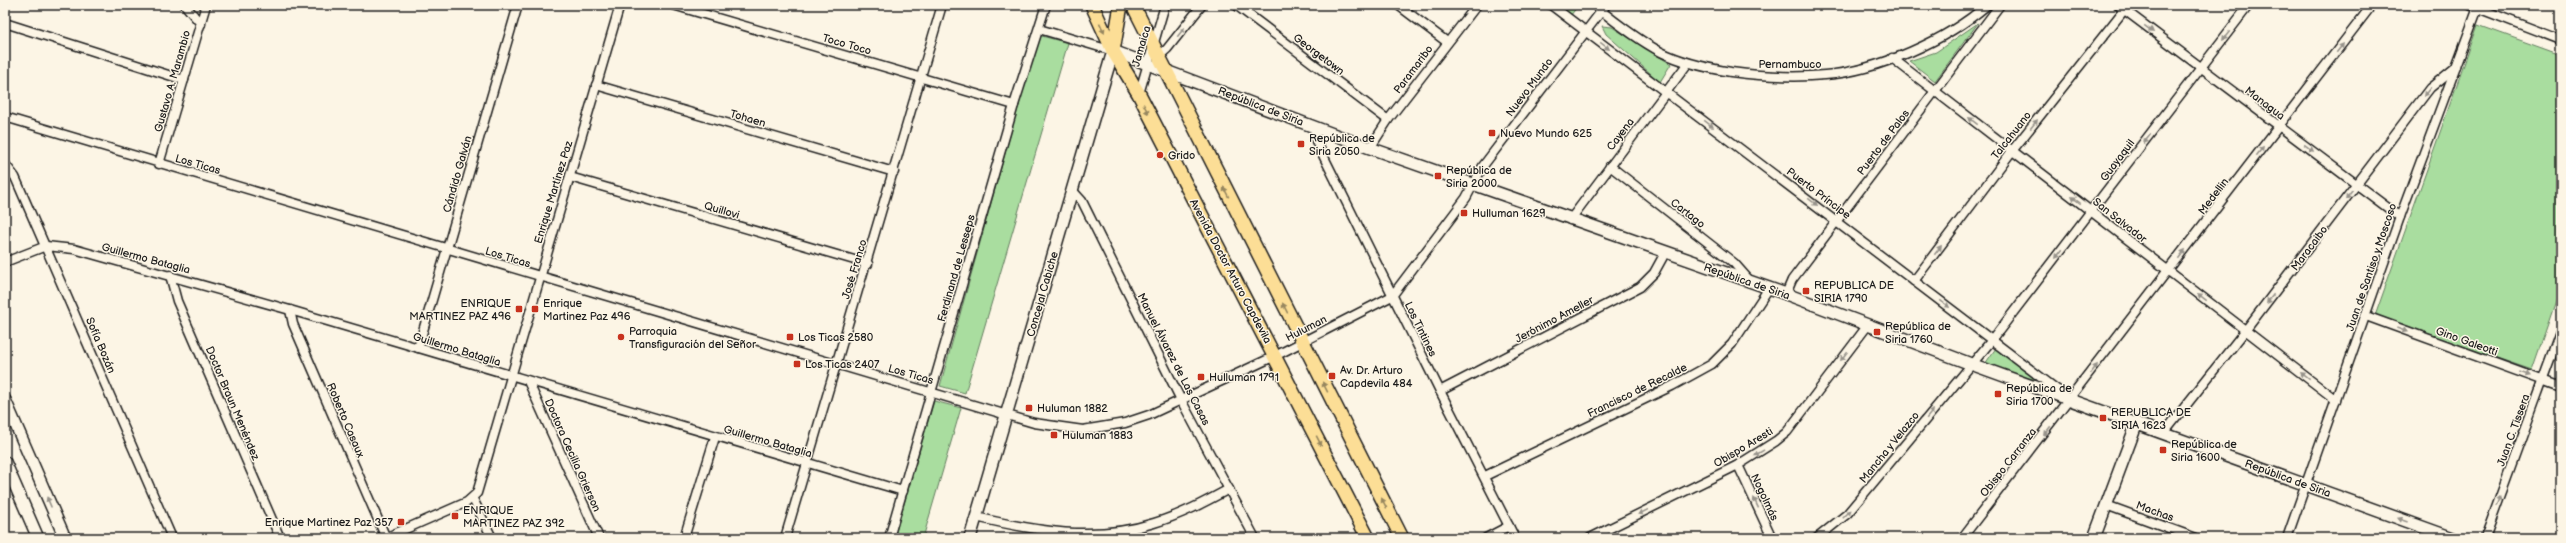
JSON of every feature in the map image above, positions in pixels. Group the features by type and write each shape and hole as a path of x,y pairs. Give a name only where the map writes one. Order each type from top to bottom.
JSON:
{"main road":[{"name":"Avenida Doctor Arturo Capdevila","path":"1092,5 1113,50 1139,94 1368,538"},
{"path":"1121,5 1113,50 1153,55"},
{"path":"1133,5 1153,55 1164,70 1402,538"},
{"name":"Concejal Cabiche","path":"970,538 1113,50"},
{"name":"República de Siria","path":"1164,70 1370,148 1570,220 1750,281 1971,364 2453,538"},
{"path":"5,400 65,538"},
{"path":"2094,538 2137,423"},
{"path":"5,462 38,538"}],"street":[{"path":"185,5 200,24"},
{"name":"Gustavo A. Marambio","path":"159,164 206,5"},
{"name":"Cándido Galván","path":"418,348 518,5"},
{"name":"Enrique Martínez Paz","path":"473,499 511,376 620,5"},
{"name":"Toco Toco","path":"674,5 1014,105"},
{"name":"José Franco","path":"785,538 868,264 942,5"},
{"name":"Ferdinand de Lesseps","path":"889,538 1014,105 1046,5"},
{"name":"Jamaica","path":"1139,94 1153,55 1165,5"},
{"path":"1153,55 1168,49 1202,5"},
{"name":"Georgetown","path":"1236,5 1388,120"},
{"path":"1398,5 1447,42"},
{"name":"Paramaribo","path":"1370,148 1388,120 1476,5"},
{"name":"Puerto Príncipe","path":"1552,5 1838,221 1914,281 2071,400"},
{"name":"Pernambuco","path":"1594,5 1604,8 1661,52 1688,63 1750,74 1788,77 1826,75 1892,58 1952,31 1987,5"},
{"name":"Puerto de Palos","path":"1786,294 1792,280 2000,5"},
{"name":"Guayaquil","path":"1971,364 1992,340 2092,212 2249,5"},
{"name":"Medellin","path":"2071,400 2372,5"},
{"path":"2476,6 2561,40"},
{"name":"Juan de Santiso y Moscoso","path":"2287,538 2400,217 2456,66 2476,6"},
{"name":"Managua","path":"2123,7 2201,68 2358,184 2400,217"},
{"name":"Talcahuano","path":"1914,281 2123,7"},
{"name":"Nuevo Mundo","path":"1473,185 1483,166 1604,8"},
{"path":"5,23 184,80"},
{"path":"1039,29 1113,50"},
{"name":"San Salvador","path":"1892,58 2336,400"},
{"name":"Cayena","path":"1570,220 1688,63"},
{"name":"Maracaibo","path":"2164,433 2358,184 2430,88 2456,66"},
{"name":"Tohaen","path":"596,85 894,172"},
{"name":"Los Ticas","path":"5,117 447,249 539,278 837,365 932,391 1006,415"},
{"name":"Los Tintines","path":"1314,126 1316,141 1392,296 1516,538"},
{"name":"Sofía Bozán","path":"5,164 15,177 46,246 172,538"},
{"name":"Cartago","path":"1610,166 1734,263 1750,281"},
{"name":"Quillovi","path":"570,177 868,264"},
{"name":"Huluman","path":"1006,415 1052,427 1083,430 1125,423 1181,400 1275,356 1392,296 1461,204 1473,185"},
{"name":"Manuel Álvarez de Las Casas","path":"1072,190 1082,201 1181,400 1255,538"},
{"name":"Guillermo Bataglia","path":"5,262 46,246 74,249 290,310 528,382 903,491"},
{"name":"Jerónimo Ameller","path":"1440,391 1640,287 1654,274 1665,253"},
{"name":"Doctor Braun Menéndez","path":"170,275 177,301 280,538"},
{"name":"Francisco de Recalde","path":"1485,476 1672,386 1712,364 1732,344 1769,288"},
{"name":"Roberto Casaux","path":"290,310 292,324 385,538"},
{"name":"Gino Galeotti","path":"2366,316 2561,387"},
{"name":"Obispo Aresti","path":"1590,538 1738,465 1776,441 1787,432 1868,326"},
{"name":"Juan C. Tissera","path":"2485,538 2561,330"},
{"name":"Mancha y Velazco","path":"1817,538 1847,514 1971,364"},
{"name":"Doctora Cecilia Grierson","path":"528,382 599,538"},
{"name":"Obispo Carranza","path":"1962,538 2071,400"},
{"path":"684,538 715,437"},
{"name":"Nogolmás","path":"1738,465 1772,538"},
{"path":"976,517 1041,530 1068,533 1112,531 1152,524 1170,518 1229,489"},
{"path":"385,538 473,499 492,538"},
{"name":"Machas","path":"2106,505 2196,538"},
{"path":"1486,538 1509,526"}],"green space":[{"path":"1557,5 1578,5 1578,6 1570,16"},
{"path":"1978,23 1935,81 1909,61 1936,52"},
{"path":"2478,25 2561,55 2561,286 2532,370 2375,316"},
{"path":"1602,26 1612,27 1671,64 1660,82 1606,34"},
{"path":"1038,35 1068,43 965,393 940,386"},
{"path":"1996,348 2039,382 1985,364"},
{"path":"934,401 961,408 923,538 894,538"}],"place":[{"name":"Nuevo Mundo 625","path":"1492,133"},
{"name":"República de Siria 2050","path":"1301,144"},
{"name":"Grido","path":"1160,155"},
{"name":"República de Siria 2000","path":"1438,176"},
{"name":"Hulluman 1629","path":"1464,213"},
{"name":"REPUBLICA DE SIRIA 1790","path":"1806,291"},
{"name":"ENRIQUE MARTINEZ PAZ 496","path":"519,309"},
{"name":"Enrique Martinez Paz 496","path":"535,309"},
{"name":"República de Siria 1760","path":"1877,332"},
{"name":"Parroquia Transfiguración del Señor","path":"621,337"},
{"name":"Los Ticas 2580","path":"790,337"},
{"name":"Los Ticas 2407","path":"797,364"},
{"name":"Av. Dr. Arturo Capdevila 484","path":"1332,376"},
{"name":"Hulluman 1791","path":"1201,377"},
{"name":"República de Siria 1700","path":"1998,394"},
{"name":"Huluman 1882","path":"1029,408"},
{"name":"REPUBLICA DE SIRIA 1623","path":"2103,418"},
{"name":"Huluman 1883","path":"1054,435"},
{"name":"República de Siria 1600","path":"2163,450"},
{"name":"ENRIQUE MARTINEZ PAZ 392","path":"455,516"},
{"name":"Enrique Martinez Paz 357","path":"401,522"}]}
